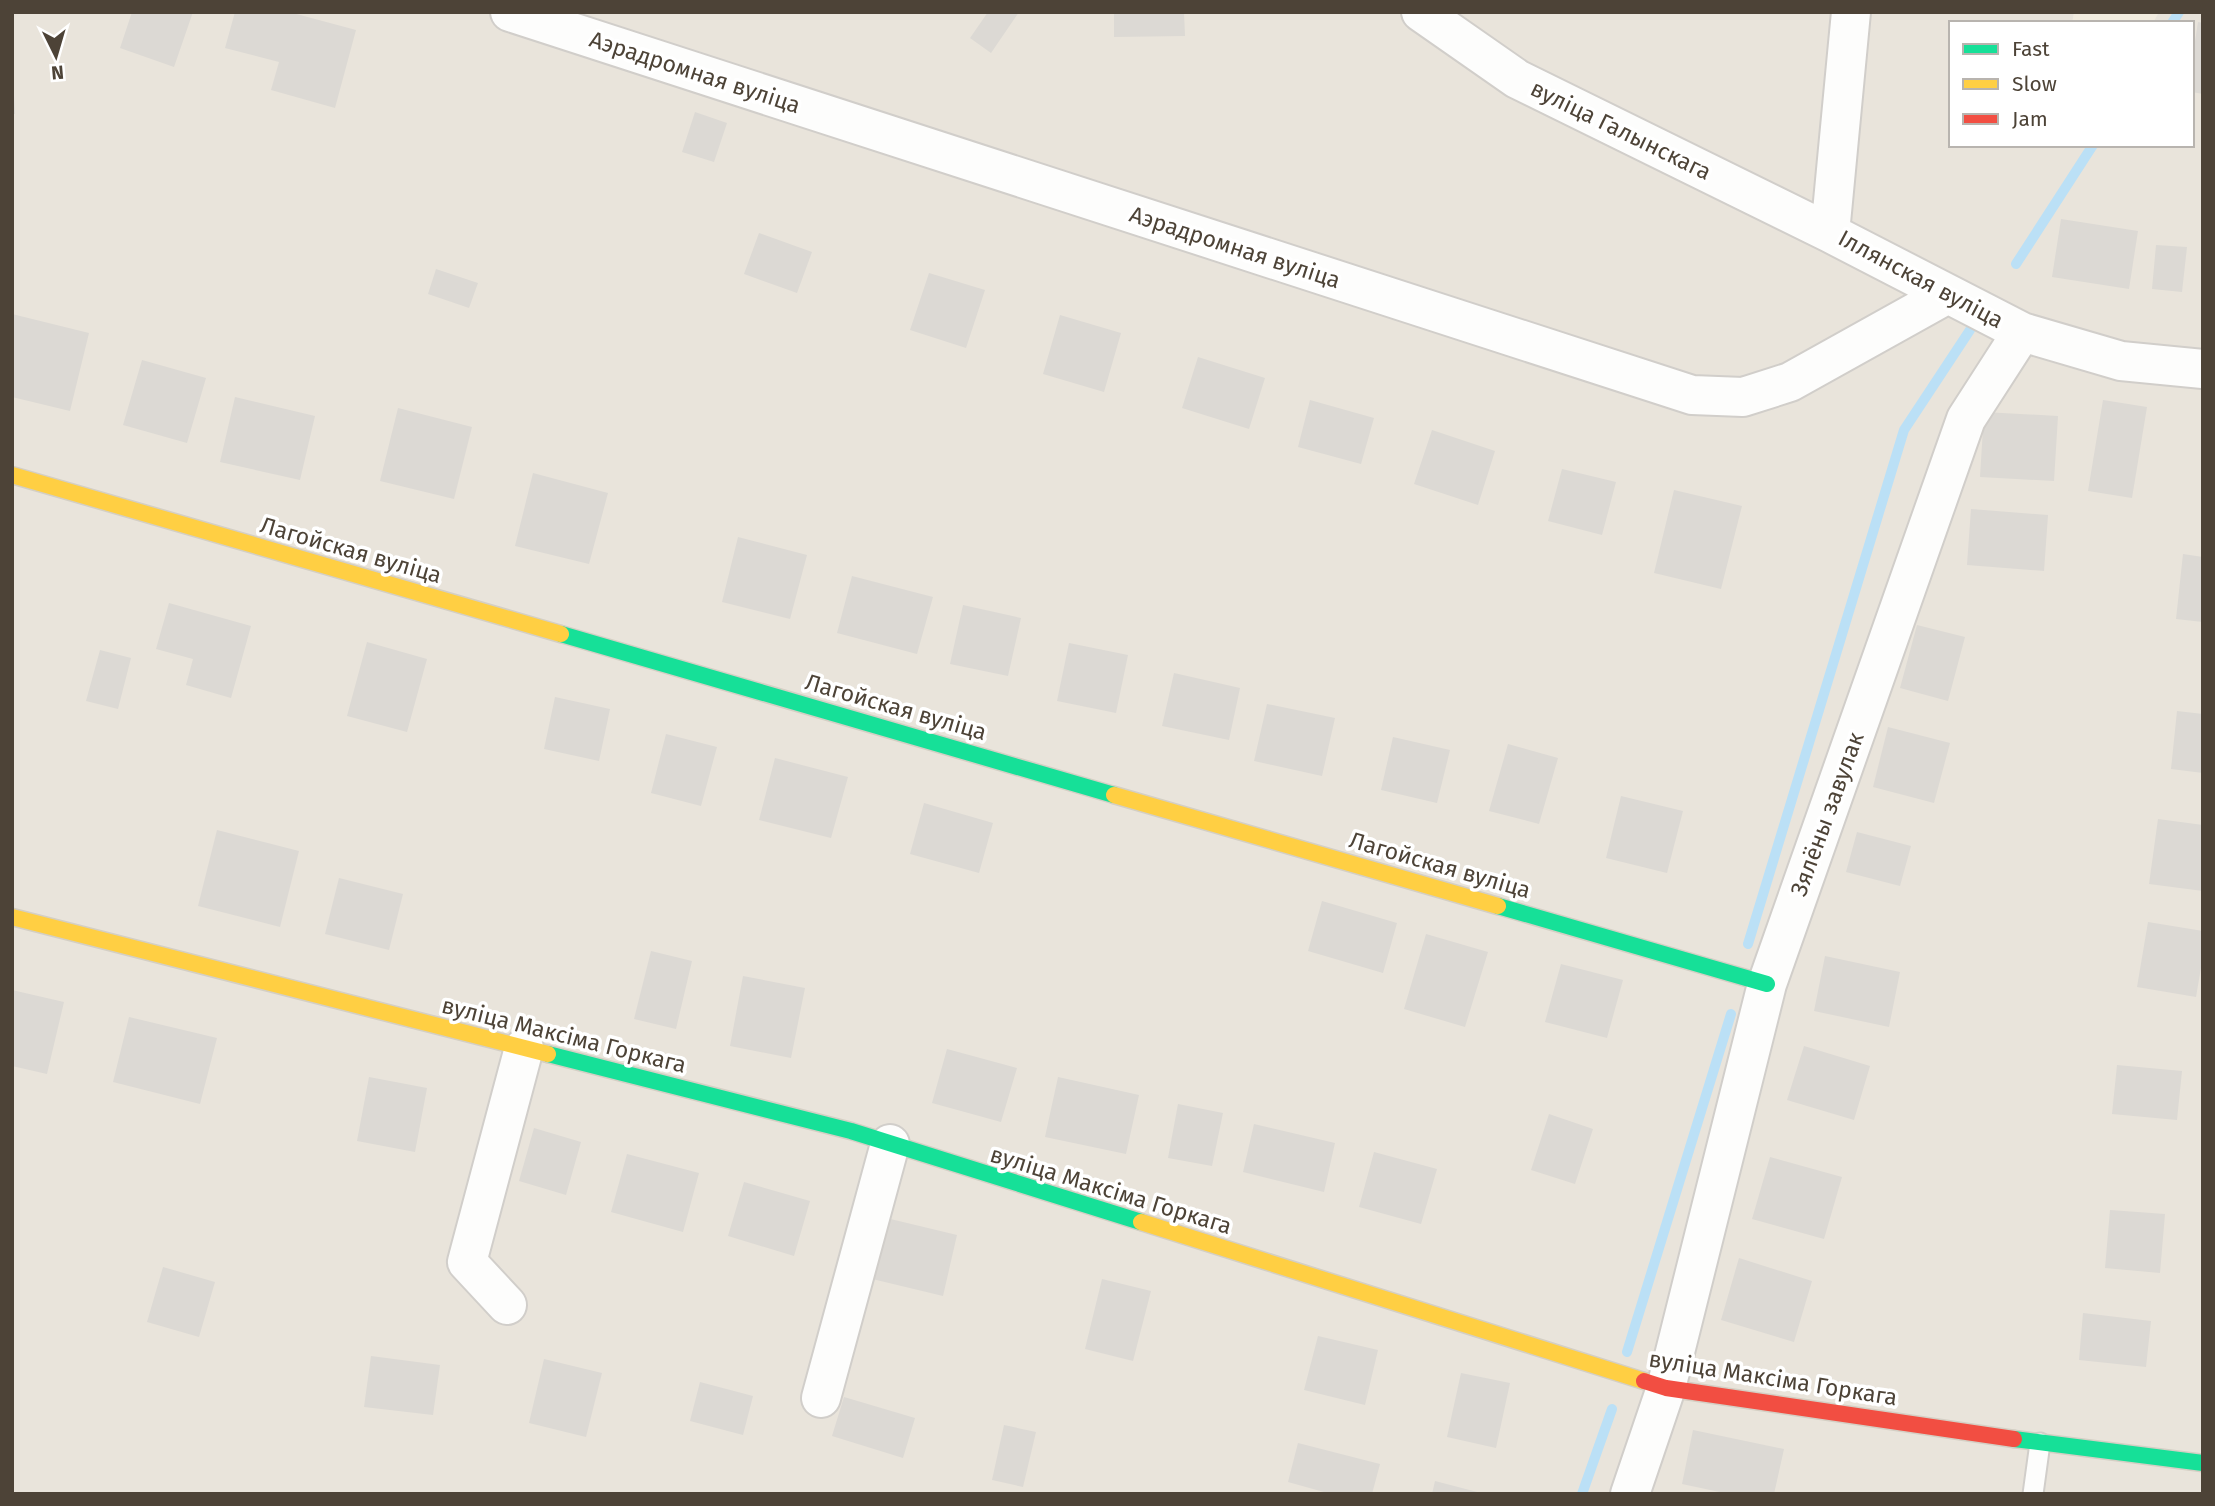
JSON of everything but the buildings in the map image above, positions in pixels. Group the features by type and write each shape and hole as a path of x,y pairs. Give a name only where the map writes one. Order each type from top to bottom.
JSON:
{"street":[{"name":"Аэрадромная вуліца","path":"510,12 1692,395 1743,397 1790,382 1948,294"},
{"name":"вуліца Галынскага","path":"1420,12 1517,79 1830,233"},
{"name":"Іллянская вуліца","path":"1851,12 1830,233 2022,332"},
{"path":"2022,332 2121,361 2203,369"},
{"name":"Зялёны завулак","path":"1630,1494 1666,1388 1767,984 1966,419 2022,332"},
{"name":"Лагойская вуліца","path":"12,475 1767,984"},
{"name":"вуліца Максіма Горкага","path":"12,917 851,1131 1666,1388 2040,1443 2203,1462"},
{"path":"507,1305 467,1262 524,1048"},
{"path":"821,1398 890,1144"}],"lane":[{"path":"2033,1494 2040,1443"}],"shaded area":[{"path":"12,12 2203,12 2203,1494 12,1494"},
{"path":"2074,12 2159,12 2154,21 2072,21"}],"waterway":[{"path":"2173,21 2179,12"},
{"path":"2016,264 2092,147"},
{"path":"1748,944 1904,430 1970,330"},
{"path":"1627,1352 1731,1014"},
{"path":"1582,1494 1612,1409"}],"traffic: fast":[{"path":"561,634 1114,795"},
{"path":"1498,906 1767,984"},
{"path":"548,1054 851,1131 1141,1222"},
{"path":"2014,1439 2203,1463"}],"traffic: slow":[{"path":"12,475 561,634"},
{"path":"1114,795 1498,906"},
{"path":"12,917 548,1054"},
{"path":"1141,1222 1644,1381"}],"traffic: jam":[{"path":"1644,1381 1666,1388 2014,1439"}]}
